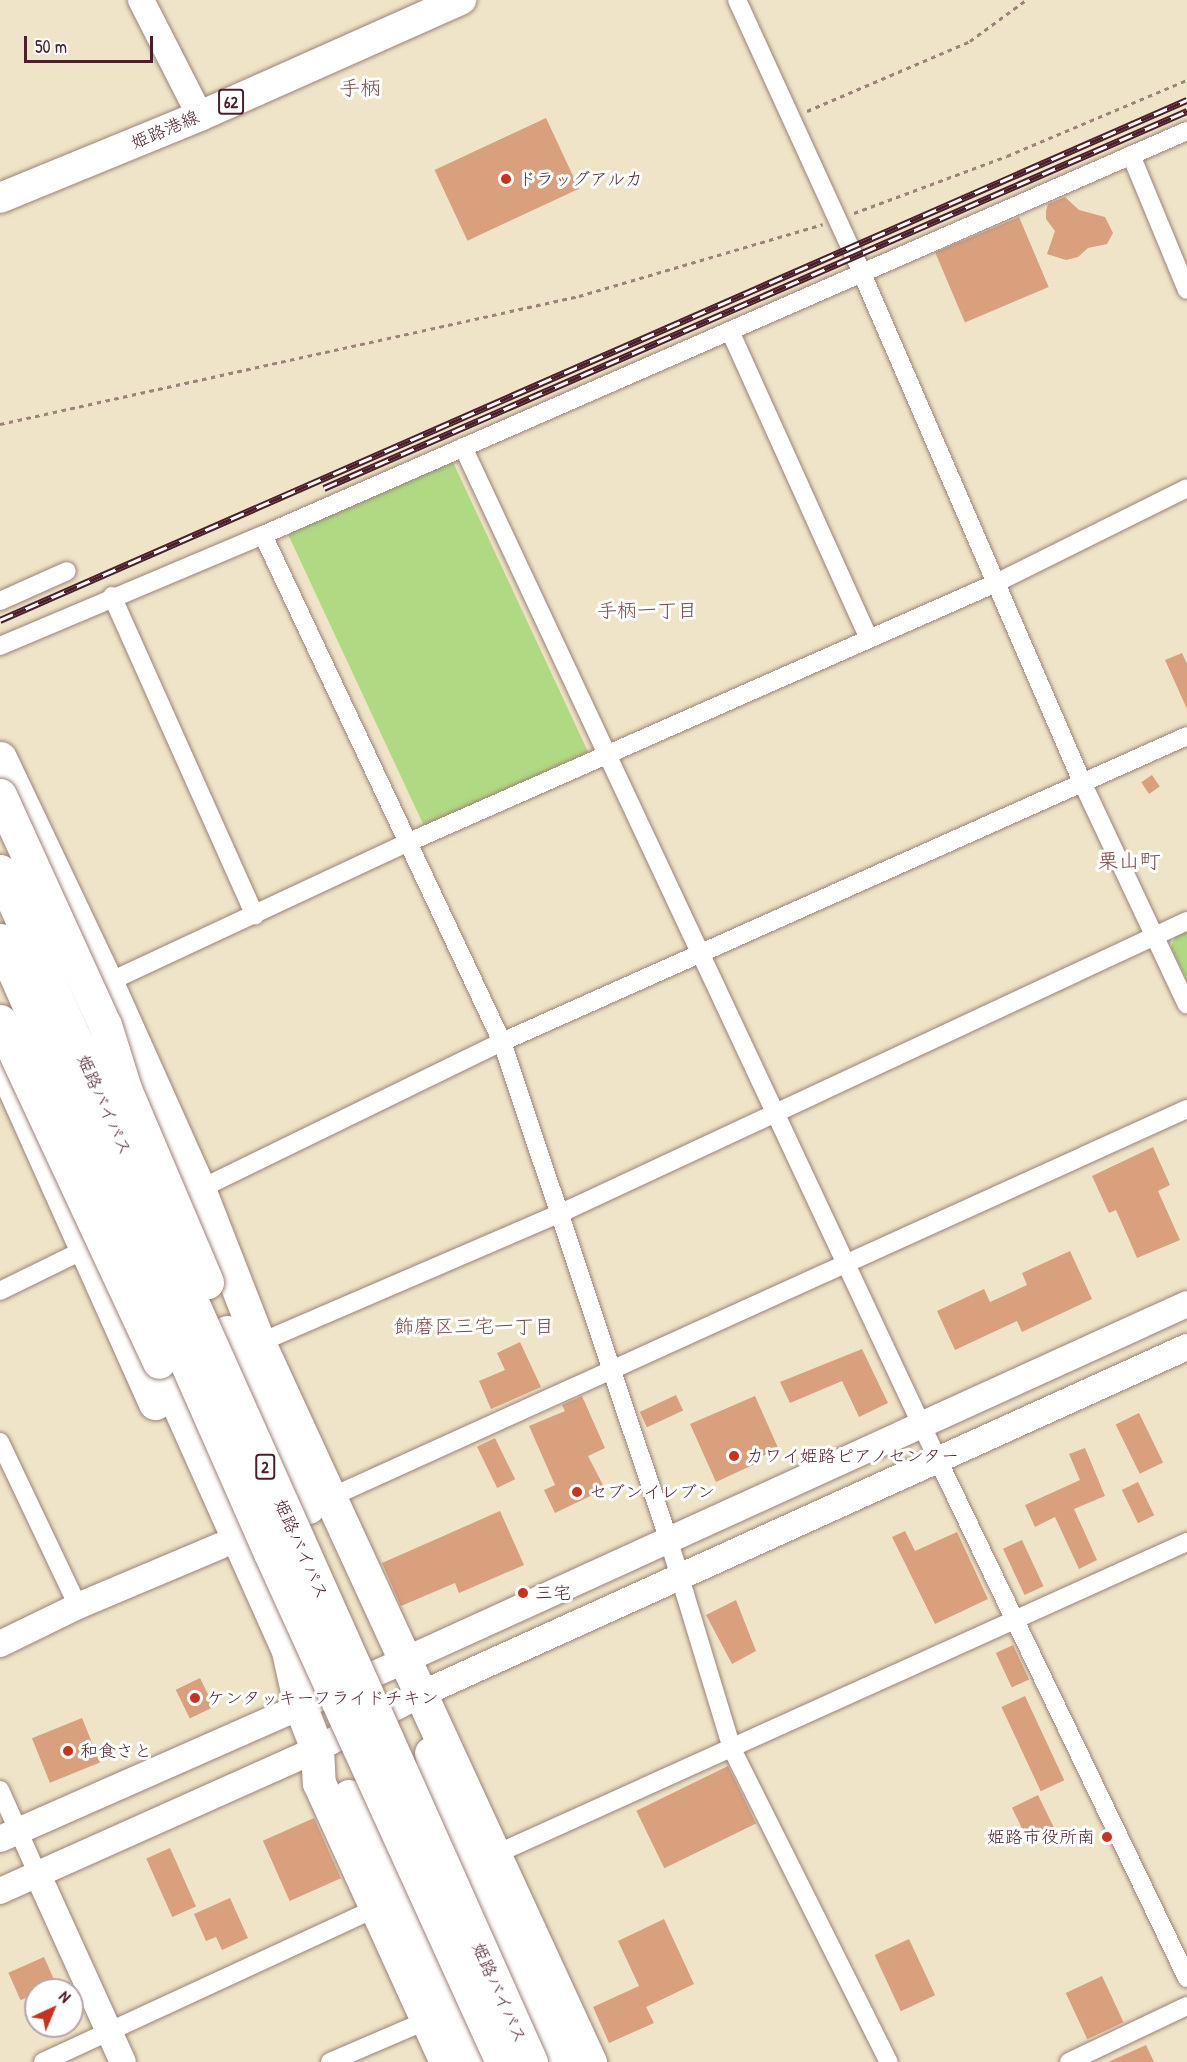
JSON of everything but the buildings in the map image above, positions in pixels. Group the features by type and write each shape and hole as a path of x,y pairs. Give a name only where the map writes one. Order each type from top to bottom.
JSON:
{"highway":[{"path":"0,758 107,982 199,1189 259,1343 329,1498 590,2062"},
{"path":"0,795 105,1024 125,1089"},
{"path":"0,831 92,1027 125,1089 228,1332 358,1615 403,1661"},
{"name":"姫路バイパス","path":"0,871 531,2062"},
{"name":"姫路バイパス","path":"0,940 275,1563 502,2062"},
{"path":"0,992 46,1116"},
{"path":"0,1021 159,1362 288,1651 300,1706 317,1749 319,1783 446,2062"},
{"path":"0,1057 9,1101 85,1249 271,1661 300,1706"},
{"path":"419,1695 446,1822 557,2062"},
{"path":"317,1749 336,1771 414,1922 470,2062"}],"main road":[{"name":"姫路港線","path":"0,198 200,116 461,0"}],"street":[{"path":"141,0 200,116"},
{"path":"737,0 838,220 859,274 1082,782 1187,1005"},
{"path":"0,646 112,596 263,535 1187,131"},
{"path":"1131,155 1187,290"},
{"path":"730,331 868,637"},
{"path":"463,447 699,954 777,1111 938,1460 1187,1978"},
{"path":"0,1031 407,843 868,637 996,583 1187,488"},
{"path":"263,535 502,1042 668,1538 732,1749 889,2062"},
{"path":"0,601 67,571"},
{"path":"112,596 255,915"},
{"path":"0,1291 199,1189 502,1042 1187,736"},
{"path":"259,1343 559,1214 1187,921"},
{"path":"329,1498 1187,1109"},
{"path":"9,1835 403,1661 668,1538 1187,1304"},
{"path":"0,1891 317,1749 419,1695 1187,1347"},
{"path":"0,1442 78,1606"},
{"path":"494,1855 732,1749 1014,1618 1187,1542"},
{"path":"0,1644 78,1606 220,1546"},
{"path":"0,1790 9,1835 38,1875 123,2062"},
{"path":"44,2062 377,1908"},
{"path":"1069,2062 1187,2006"},
{"path":"330,2062 428,2020"}],"path":[{"path":"792,118 970,42 1026,0"},
{"path":"0,424 579,296 838,220 1007,156 1187,80"}],"green space":[{"path":"451,458 588,753 425,829 288,534"},
{"path":"1187,931 1187,980 1171,948 1175,936"}],"railway":[{"path":"0,620 1187,100"},
{"path":"324,488 1187,111"}],"place":[{"name":"ドラッグアルカ","path":"506,179"},
{"name":"カワイ姫路ピアノセンター","path":"734,1456"},
{"name":"セブンイレブン","path":"577,1492"},
{"name":"三宅","path":"523,1593"},
{"name":"ケンタッキーフライドチキン","path":"195,1698"},
{"name":"和食さと","path":"68,1751"},
{"name":"姫路市役所南","path":"1107,1837"}],"district":[{"name":"手柄","path":"360,88"},
{"name":"手柄一丁目","path":"647,609"},
{"name":"栗山町","path":"1129,861"},
{"name":"飾磨区三宅一丁目","path":"474,1325"}]}
